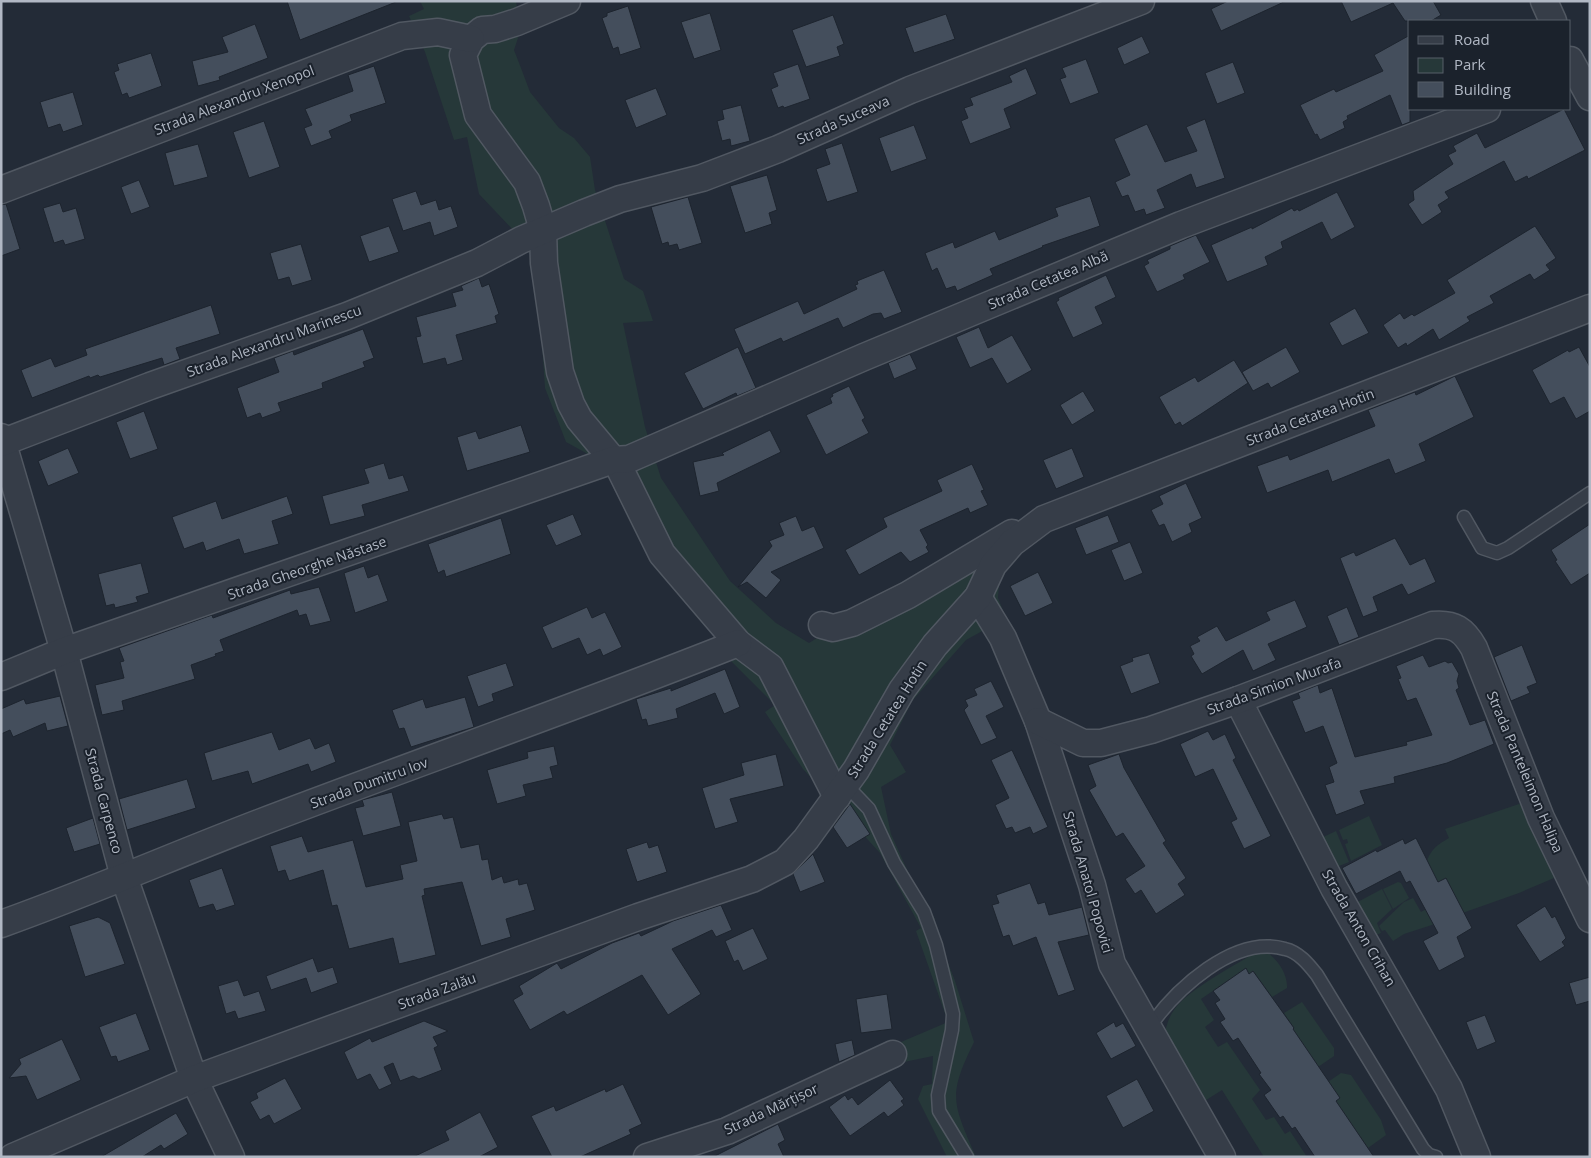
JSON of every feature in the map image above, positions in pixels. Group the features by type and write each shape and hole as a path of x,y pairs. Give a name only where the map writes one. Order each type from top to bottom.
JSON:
{"street":[{"path":"567,1 510,24 482,30 467,47 478,115 527,182 543,230 544,263 560,372 579,419 620,467 662,554 738,643 770,667 841,791"},
{"name":"Strada Suceava","path":"543,230 620,200 702,178 778,149 910,90 1141,1"},
{"path":"1544,1 1553,20"},
{"name":"Strada Alexandru Xenopol","path":"1,190 402,36 438,32 467,47"},
{"path":"1572,70 1590,98"},
{"name":"Strada Cetatea Albă","path":"613,460 629,459 680,438 864,357 1181,225 1484,110"},
{"name":"Strada Alexandru Marinescu","path":"2,441 347,316 477,263 543,230"},
{"name":"Strada Cetatea Hotin","path":"841,791 902,690 934,645 978,597 993,565 1012,543 1044,519 1590,308"},
{"name":"Strada Carpenco","path":"2,441 64,651 124,877 194,1078 231,1157"},
{"name":"Strada Gheorghe Năstase","path":"1,677 64,651 613,460"},
{"name":"Strada Cetatea Hotin","path":"822,625 833,628 852,623 908,595 1005,536 1021,528 1032,528"},
{"name":"Strada Anatol Popovici","path":"978,597 1003,638 1038,721 1092,885 1112,964 1222,1157"},
{"name":"Strada Simion Murafa","path":"1054,771 1088,744 1101,743 1151,730 1238,700 1433,625 1445,624 1458,628"},
{"name":"Strada Panteleimon Halipa","path":"1458,628 1467,636 1474,648 1541,818 1590,919"},
{"name":"Strada Dumitru Iov","path":"1,924 258,823 464,748 738,643"},
{"name":"Strada Anton Crihan","path":"1238,700 1334,888 1449,1090 1477,1157"},
{"path":"1038,721 1088,744"},
{"name":"Strada Zalău","path":"13,1157 194,1078 638,917 752,879 785,862 806,839 841,791"},
{"name":"Strada Mărțișor","path":"647,1157 727,1130 893,1054"}],"lane":[{"path":"1464,517 1482,548 1496,553 1508,548 1590,493"},
{"path":"841,791 869,809 894,862 924,912 936,945 952,1014 952,1030 938,1095 939,1110 967,1157"},
{"path":"1148,1029 1164,1006 1179,991 1241,950 1259,946 1287,949 1304,960 1317,975 1423,1149 1429,1155 1436,1157"}],"green space":[{"path":"420,1 516,1 520,32 514,50 530,92 559,128 574,138 590,157 595,190 624,279 643,291 653,321 623,323 645,427 661,478 730,581 776,623 809,643 1003,524 998,598 1006,618 966,640 912,701 890,745 906,772 881,787 891,834 909,874 935,919 933,924 955,981 974,1042 960,1076 956,1100 962,1124 976,1157 947,1157 918,1099 923,1086 932,1084 933,1056 904,1062 901,1042 948,1022 916,931 921,928 880,853 803,769 765,712 775,705 730,660 612,480 586,453 566,442 545,388 536,254 479,194 467,137 454,140 425,52 409,16 424,9"},
{"path":"1522,803 1554,878 1519,893 1454,916 1425,868 1428,857 1433,850 1449,838 1445,829"},
{"path":"1369,816 1382,845 1351,861 1345,844 1348,843 1347,839 1343,840 1339,830"},
{"path":"1336,831 1349,862 1335,867 1319,839"},
{"path":"1339,866 1354,895 1350,898 1335,868"},
{"path":"1398,882 1401,883 1409,898 1393,909 1383,889"},
{"path":"1382,889 1392,909 1377,923 1381,933 1371,937 1354,904"},
{"path":"1413,898 1421,912 1430,907 1438,923 1404,934 1393,941 1385,930 1382,931 1379,926 1404,902"},
{"path":"1261,949 1280,965 1287,982 1287,988 1272,997 1253,971 1249,974 1245,969 1201,999 1214,1020 1205,1027 1218,1047 1227,1042 1260,1090 1252,1099 1266,1120 1274,1117 1285,1134 1290,1131 1307,1157 1264,1157 1222,1090 1203,1102 1165,1032 1172,1013 1190,994 1214,977"},
{"path":"1302,1002 1334,1048 1334,1056 1318,1067 1289,1032 1294,1028 1284,1013"},
{"path":"1341,1073 1351,1075 1381,1120 1386,1135 1368,1148 1354,1128 1331,1105 1340,1098 1328,1082"}],"building":[{"path":"287,1 396,1 396,2 300,40"},
{"path":"1228,1 1286,1 1221,31 1211,9"},
{"path":"1341,1 1433,1 1441,15 1433,20 1405,21 1393,3 1351,22"},
{"path":"628,6 641,48 620,55 618,47 613,49 602,18 607,16 607,13"},
{"path":"710,13 721,50 694,59 681,22"},
{"path":"946,14 955,39 914,53 905,28"},
{"path":"833,15 844,44 837,47 840,56 806,67 792,30"},
{"path":"255,24 268,58 219,77 220,80 198,86 192,61 228,52 222,37"},
{"path":"1142,36 1150,53 1124,65 1117,48"},
{"path":"1408,36 1408,110 1410,110 1410,122 1402,125 1390,95 1347,116 1348,119 1343,122 1345,128 1320,140 1317,134 1315,135 1300,105 1334,89 1336,92 1383,71 1374,55"},
{"path":"151,53 162,86 129,98 127,93 122,95 114,72 119,70 117,64"},
{"path":"1086,59 1099,93 1070,104 1060,79 1066,77 1062,68"},
{"path":"1233,62 1245,93 1217,104 1205,73"},
{"path":"798,64 810,99 784,108 783,106 778,108 771,89 778,86 773,73"},
{"path":"374,66 386,103 350,115 352,121 329,131 332,138 311,146 304,128 312,125 305,109 353,91 348,75"},
{"path":"1026,68 1037,94 1004,109 1011,128 970,144 961,121 968,118 964,108 973,105 970,98 1012,82 1009,76"},
{"path":"656,88 667,115 636,128 625,100"},
{"path":"73,92 83,125 63,132 60,124 48,128 40,102"},
{"path":"741,105 750,141 731,146 730,139 722,141 717,121 724,119 722,110"},
{"path":"1565,110 1585,150 1528,179 1527,176 1515,182 1504,161 1445,192 1449,198 1438,205 1442,212 1422,225 1408,204 1414,200 1413,191 1453,164 1448,155 1456,151 1453,146 1477,133 1485,148"},
{"path":"1205,119 1225,178 1196,188 1191,174 1157,190 1165,208 1146,215 1144,209 1135,212 1128,195 1122,197 1115,182 1130,175 1114,139 1147,124 1165,162 1197,151 1186,127"},
{"path":"264,121 280,167 249,178 233,132"},
{"path":"914,125 927,159 891,172 879,138"},
{"path":"842,143 858,192 827,202 816,169 830,164 825,149"},
{"path":"198,144 208,177 174,186 165,153"},
{"path":"767,175 777,210 769,213 772,224 745,233 730,186"},
{"path":"139,180 150,207 131,214 121,187"},
{"path":"416,191 421,205 436,200 439,210 451,206 458,227 434,236 430,222 403,231 392,199"},
{"path":"1337,192 1355,227 1331,240 1322,222 1281,242 1283,248 1265,257 1268,265 1227,282 1211,245 1252,227 1252,229 1292,208 1294,211 1298,209 1299,211"},
{"path":"1090,196 1100,226 1042,246 990,269 993,275 957,291 955,286 946,289 937,268 932,271 925,253 953,242 955,248 995,231 999,240 1058,216 1055,208"},
{"path":"688,197 702,243 679,250 677,244 669,246 668,242 662,244 651,207"},
{"path":"60,203 63,212 76,208 85,239 65,245 63,240 54,243 43,208"},
{"path":"6,204 20,249 1,256 1,205"},
{"path":"389,226 399,252 369,262 360,236"},
{"path":"1535,226 1556,258 1546,265 1550,270 1534,280 1530,274 1490,296 1494,303 1467,317 1470,321 1439,340 1433,329 1407,346 1406,343 1398,348 1383,325 1400,313 1404,319 1412,314 1414,316 1455,293 1447,280"},
{"path":"1196,235 1210,262 1183,275 1185,279 1157,292 1144,266 1149,263 1147,260 1170,249 1170,246"},
{"path":"301,244 312,280 292,286 289,277 278,280 270,253"},
{"path":"884,270 902,312 884,319 881,313 873,314 843,328 838,318 783,342 781,338 745,354 734,329 798,301 804,314 857,289 855,285 858,284 857,281"},
{"path":"1106,275 1116,297 1095,307 1103,324 1073,338 1056,302 1059,300 1058,298"},
{"path":"479,278 482,287 489,284 499,314 495,316 497,323 456,335 463,360 447,365 445,358 423,364 416,337 421,336 416,317 456,306 452,293 463,290 461,286"},
{"path":"211,305 220,334 176,348 180,359 164,365 162,358 100,377 98,375 90,378 89,376 32,398 21,370 51,358 55,367 87,355 85,349"},
{"path":"1355,308 1369,333 1342,346 1329,323"},
{"path":"979,327 988,348 1012,335 1032,370 1007,384 992,358 970,368 956,337"},
{"path":"363,329 374,358 363,362 365,367 322,383 323,388 278,403 281,411 262,418 260,413 247,418 237,388 279,372 274,358 293,351 294,355"},
{"path":"738,347 756,388 737,396 736,393 703,409 684,373"},
{"path":"1286,347 1300,372 1271,388 1268,383 1253,391 1242,372"},
{"path":"1579,347 1590,367 1590,411 1576,419 1564,397 1550,404 1532,370 1568,350 1569,352"},
{"path":"910,354 917,369 894,379 888,363"},
{"path":"1234,360 1248,383 1182,426 1180,422 1175,425 1159,397 1195,377 1198,382"},
{"path":"1455,376 1474,417 1419,444 1426,461 1395,474 1389,459 1332,482 1328,470 1267,493 1257,466 1288,455 1290,460 1375,426 1368,410 1415,392 1416,395"},
{"path":"849,386 865,418 862,420 869,433 826,455 806,415 832,403 830,398 833,396 832,394"},
{"path":"1083,391 1095,411 1072,425 1060,405"},
{"path":"144,411 158,449 130,459 116,422"},
{"path":"521,425 530,452 467,471 457,437 476,431 479,439"},
{"path":"770,430 781,452 717,483 719,491 700,496 693,462 724,455 722,453"},
{"path":"68,448 79,473 48,486 38,461"},
{"path":"1072,448 1084,477 1056,489 1043,460"},
{"path":"384,463 389,479 403,475 409,491 362,505 365,516 330,525 322,496 369,483 364,469"},
{"path":"972,464 984,490 981,491 988,505 970,513 968,508 920,530 928,545 926,547 929,552 910,562 901,552 859,575 845,550 887,527 883,518 942,491 937,480"},
{"path":"1186,483 1202,518 1189,524 1192,532 1172,542 1164,524 1159,526 1151,510 1163,504 1159,496"},
{"path":"287,496 293,514 272,521 279,544 244,554 239,539 206,551 203,542 184,549 172,517 216,501 222,519"},
{"path":"573,514 582,535 556,546 546,525"},
{"path":"1108,515 1119,542 1086,555 1075,528"},
{"path":"796,516 802,531 814,526 824,548 771,572 781,580 766,598 747,582 738,587 772,546 769,541 784,535 779,523"},
{"path":"501,518 511,554 446,577 444,570 438,573 428,544"},
{"path":"1590,524 1590,573 1571,585 1555,561 1557,560 1551,550"},
{"path":"1395,538 1410,565 1425,558 1436,582 1408,595 1402,584 1373,597 1378,611 1363,617 1340,558 1354,552 1356,556"},
{"path":"1130,542 1143,573 1124,581 1111,550"},
{"path":"141,563 149,593 136,597 138,602 115,608 114,604 106,606 98,574"},
{"path":"364,566 368,578 378,574 388,601 355,613 344,573"},
{"path":"1038,572 1053,603 1025,616 1010,586"},
{"path":"319,587 331,621 310,626 306,614 299,616 297,610 220,640 224,651 191,665 195,679 122,701 124,710 102,715 95,685 124,678 120,662 124,661 119,648 212,615 213,618 290,590 291,594"},
{"path":"1295,600 1307,627 1268,644 1276,660 1253,671 1243,650 1202,674 1191,656 1194,654 1190,646 1200,641 1197,637 1217,626 1226,641 1270,620 1266,612"},
{"path":"587,607 592,618 605,612 622,647 603,656 600,649 587,655 579,638 552,649 542,627"},
{"path":"1347,607 1359,637 1339,645 1327,616"},
{"path":"1522,645 1537,683 1527,687 1530,693 1511,701 1494,657"},
{"path":"1149,653 1160,683 1131,694 1120,666 1133,661 1132,658"},
{"path":"1423,655 1429,667 1445,661 1448,663 1452,662 1459,674 1457,681 1459,688 1456,690 1470,725 1485,720 1494,744 1447,763 1394,777 1395,783 1360,791 1365,804 1336,815 1325,785 1334,782 1329,767 1337,763 1323,726 1305,733 1292,701 1300,698 1298,693 1318,685 1320,693 1332,688 1355,757 1407,745 1406,742 1432,735 1416,698 1407,701 1398,679 1401,678 1396,666"},
{"path":"506,663 514,686 492,694 494,701 478,707 467,676"},
{"path":"725,669 740,707 724,714 715,693 676,709 678,718 648,726 646,719 642,720 636,699 671,688 671,691"},
{"path":"991,681 1004,707 986,716 997,738 981,745 964,710 968,706 965,700 977,695 974,689"},
{"path":"60,696 68,726 47,731 45,723 13,737 10,730 1,734 1,709 24,699 26,704"},
{"path":"465,697 474,727 411,747 404,728 399,729 392,710 423,699 426,708"},
{"path":"1208,731 1213,740 1225,734 1236,758 1233,760 1271,836 1244,849 1231,822 1237,819 1213,769 1195,777 1180,744"},
{"path":"272,732 279,750 310,738 315,749 329,743 336,762 311,772 308,764 252,784 248,771 212,781 204,753"},
{"path":"554,746 558,765 550,767 553,778 523,785 526,796 497,804 487,770 528,758 527,752"},
{"path":"1012,750 1048,827 1033,834 1030,827 1015,833 1012,827 1006,829 995,805 1009,798 991,760"},
{"path":"776,754 784,786 730,799 738,822 715,829 702,788 744,775 741,763"},
{"path":"1119,754 1124,768 1166,841 1163,843 1186,878 1178,884 1185,895 1156,914 1141,890 1135,894 1125,879 1145,866 1123,833 1116,837 1089,790 1096,786 1088,765"},
{"path":"187,779 196,808 127,830 119,799"},
{"path":"392,792 401,826 363,836 355,808 364,806 362,800"},
{"path":"850,804 870,834 847,848 833,827"},
{"path":"442,814 444,819 453,817 461,848 479,844 482,860 488,859 492,880 502,876 504,883 518,879 519,885 527,883 535,910 506,919 511,937 481,946 462,882 424,889 425,895 422,896 436,955 399,964 393,938 349,949 337,905 332,906 323,870 289,881 285,870 278,872 270,846 302,836 308,852 353,840 366,887 403,879 400,865 417,861 408,822"},
{"path":"93,818 100,844 74,852 66,828"},
{"path":"1416,838 1438,882 1446,878 1472,928 1457,937 1465,957 1439,971 1423,941 1438,933 1410,881 1406,883 1400,871 1356,894 1342,868 1376,850 1377,852 1403,839 1405,844"},
{"path":"647,842 649,848 658,845 667,872 637,882 626,849"},
{"path":"813,854 825,882 800,892 793,874"},
{"path":"222,868 235,905 216,911 213,904 199,908 189,880"},
{"path":"1030,883 1038,904 1045,902 1049,915 1082,907 1089,935 1058,942 1075,990 1058,996 1036,937 1013,946 1009,935 1003,937 992,905 999,903 996,895"},
{"path":"721,905 732,930 716,937 712,930 672,949 701,994 668,1015 642,975 567,1015 564,1011 530,1030 513,1000 523,994 519,986 557,963 561,969 612,943 639,933 641,936 673,921"},
{"path":"1545,906 1552,918 1555,916 1566,938 1562,942 1565,946 1540,962 1516,925"},
{"path":"98,917 110,923 125,964 85,977 69,926"},
{"path":"753,928 768,959 743,971 738,960 734,962 725,941"},
{"path":"313,958 318,972 333,967 338,983 311,993 306,978 271,990 266,976"},
{"path":"1246,968 1249,974 1253,971 1294,1028 1340,1098 1336,1101 1374,1157 1315,1157 1295,1127 1292,1129 1283,1116 1280,1118 1264,1095 1271,1090 1259,1074 1261,1073 1238,1038 1233,1041 1220,1022 1225,1019 1215,1003 1220,1000 1213,991"},
{"path":"1590,977 1590,1001 1576,1005 1569,983"},
{"path":"238,980 244,996 259,991 266,1011 238,1019 235,1011 226,1014 218,986"},
{"path":"887,994 892,1029 861,1033 856,999"},
{"path":"136,1013 150,1050 118,1062 116,1056 111,1057 99,1027"},
{"path":"1485,1015 1496,1042 1477,1050 1466,1022"},
{"path":"424,1021 448,1031 433,1037 438,1046 434,1048 442,1070 419,1079 413,1076 400,1081 393,1063 384,1067 392,1084 379,1090 370,1074 357,1080 344,1052 370,1038 372,1042"},
{"path":"1114,1022 1116,1027 1123,1023 1136,1046 1111,1059 1096,1033"},
{"path":"62,1039 81,1080 37,1100 26,1076 9,1078 21,1064 19,1059"},
{"path":"852,1040 855,1055 839,1062 835,1044"},
{"path":"285,1078 302,1109 274,1124 269,1115 260,1120 250,1102 258,1098 256,1093"},
{"path":"1137,1079 1154,1111 1123,1128 1106,1096"},
{"path":"890,1080 904,1099 901,1101 904,1105 888,1117 884,1112 850,1136 829,1107 845,1095 848,1100 852,1097 858,1105"},
{"path":"623,1084 642,1124 629,1130 631,1134 580,1157 552,1157 531,1116 554,1106 556,1111 605,1089 606,1092"},
{"path":"480,1112 498,1147 479,1157 413,1157 449,1140 445,1131"},
{"path":"176,1113 188,1134 164,1149 161,1145 142,1157 101,1157"},
{"path":"778,1124 785,1140 778,1144 784,1157 713,1157"}]}
